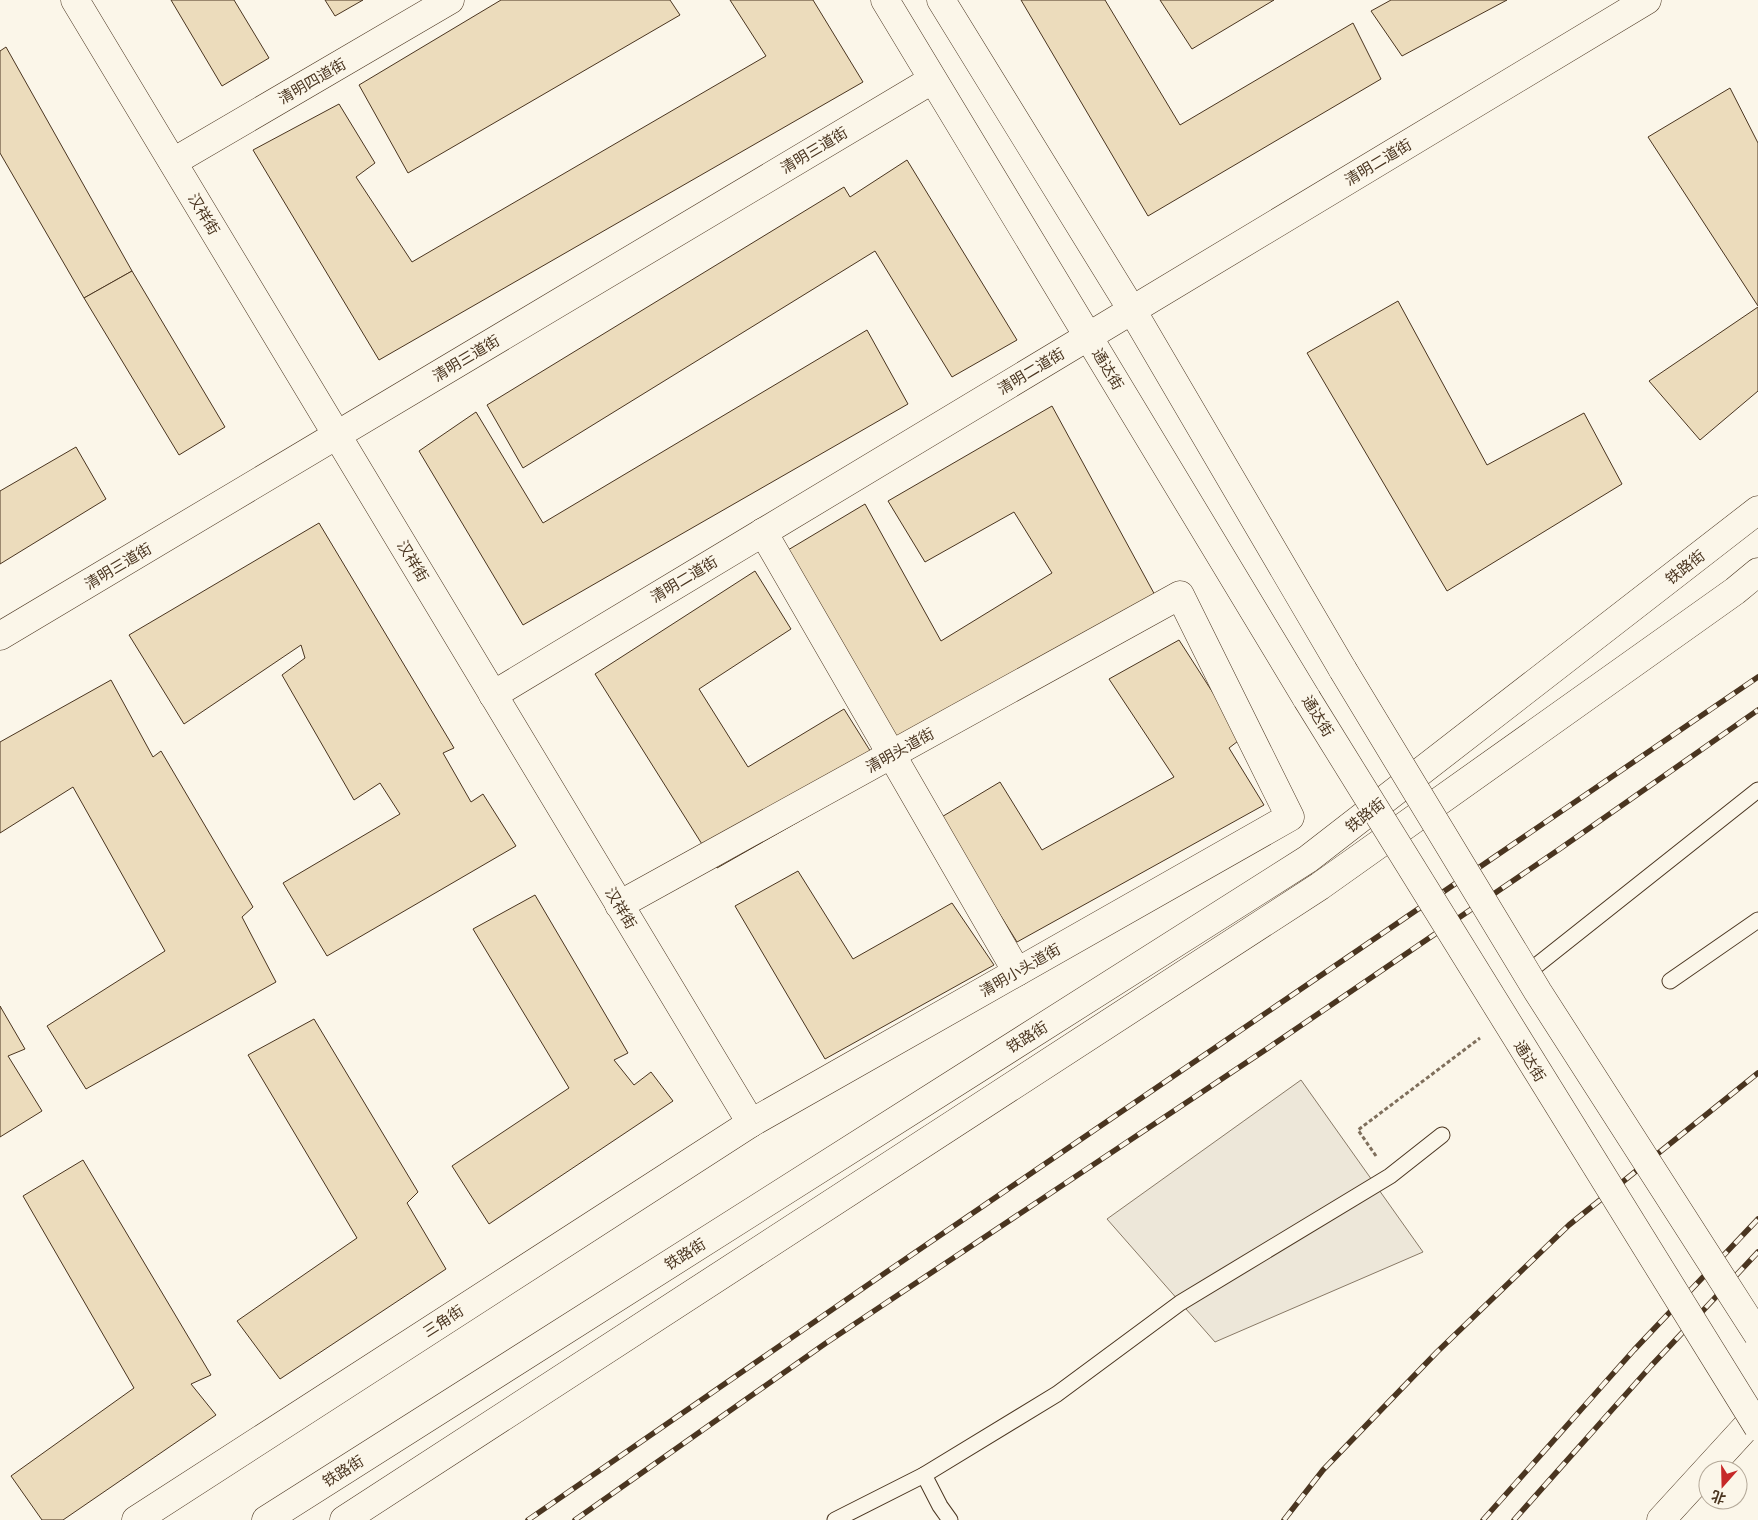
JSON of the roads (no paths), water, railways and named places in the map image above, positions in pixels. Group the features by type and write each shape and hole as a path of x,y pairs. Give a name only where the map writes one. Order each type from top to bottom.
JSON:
{"main road":[{"name":"汉祥街","path":"75,0 751,1123"},
{"name":"清明四道街","path":"173,162 450,0"},
{"name":"通达街","path":"885,0 1307,699 1758,1427"},
{"path":"941,0 1132,310 1343,670 1527,973 1758,1335"},
{"name":"清明二道街","path":"493,695 1647,0"},
{"name":"清明三道街","path":"0,636 932,80"},
{"name":"铁路街","path":"266,1520 1308,859 1758,510"},
{"path":"763,532 1017,972"},
{"name":"铁路街","path":"344,1520 1320,886 1758,572"},
{"name":"清明头道街","path":"619,905 1180,595 1290,817"},
{"name":"清明小头道街","path":"751,1123 1290,817"},
{"name":"三角街","path":"136,1520 751,1123"},
{"path":"1661,1520 1758,1414"}],"lane":[{"path":"1527,973 1758,790"},
{"path":"1670,981 1758,920"},
{"path":"835,1520 924,1475 1057,1394 1180,1303 1390,1176 1442,1135"},
{"path":"924,1475 940,1506 950,1520"}],"railway":[{"path":"528,1520 885,1273 1758,677"},
{"path":"575,1520 826,1343 1271,1046 1561,848 1758,710"},
{"path":"1284,1520 1323,1470 1437,1352 1569,1225 1758,1073"},
{"path":"1483,1520 1634,1350 1758,1219"},
{"path":"1514,1520 1651,1366 1758,1252"}]}
